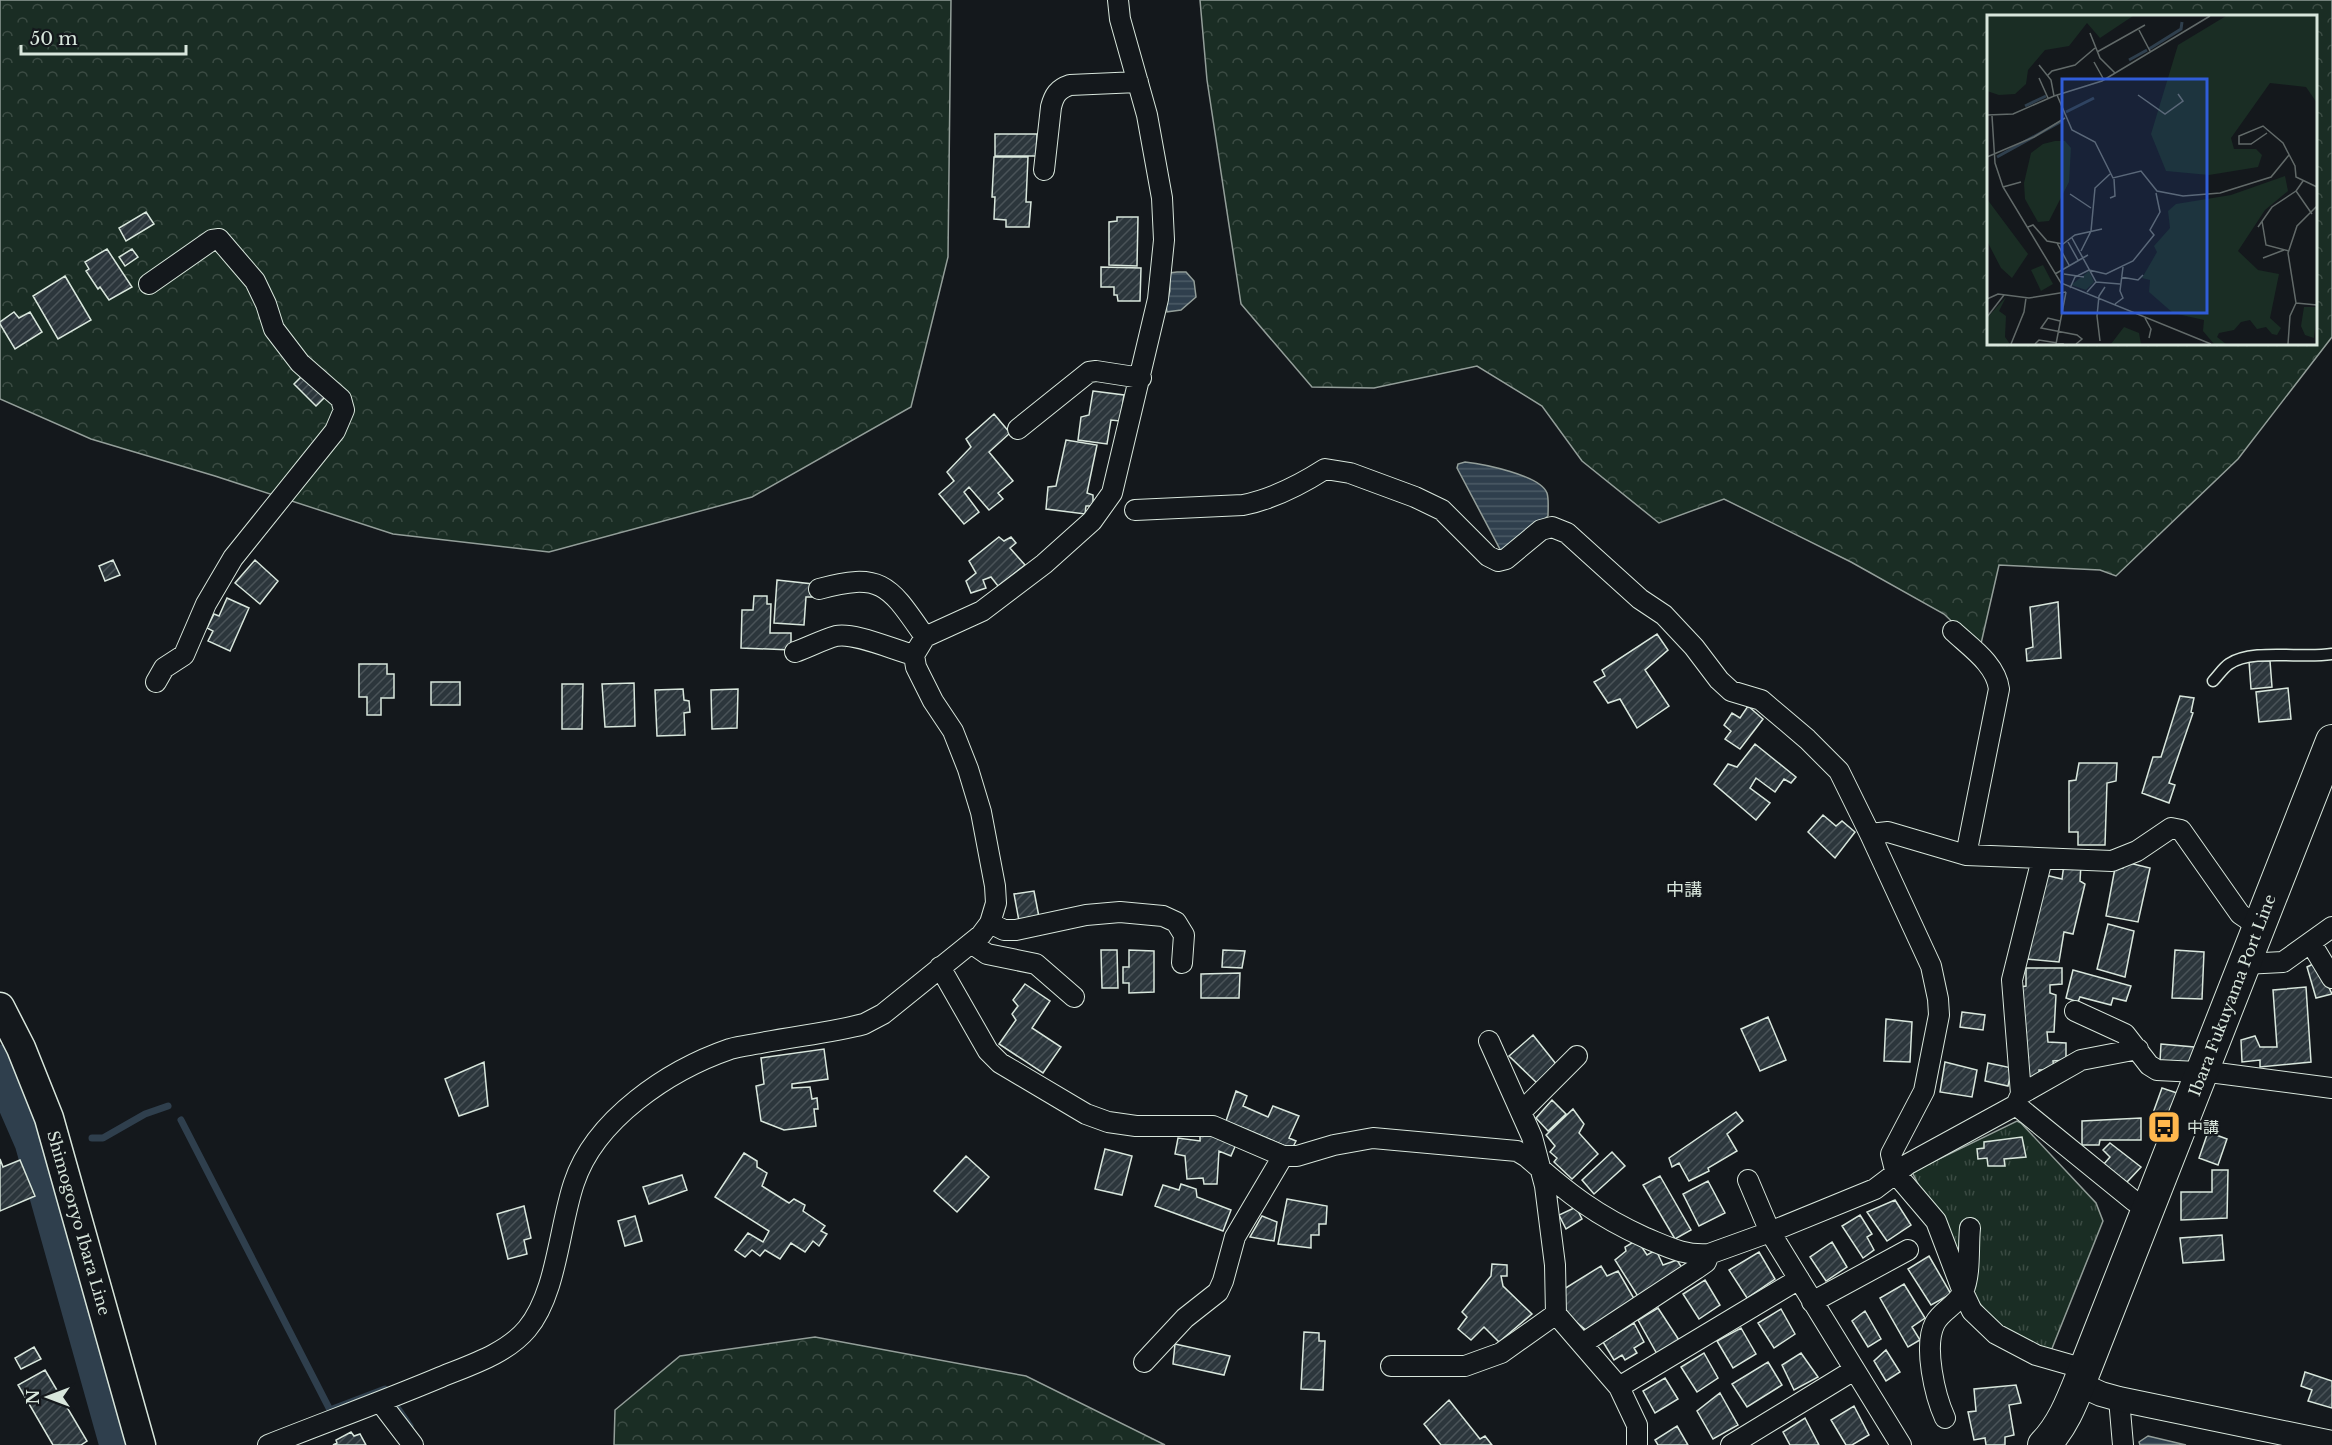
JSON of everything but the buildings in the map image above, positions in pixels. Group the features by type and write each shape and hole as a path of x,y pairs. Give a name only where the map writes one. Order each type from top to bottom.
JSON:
{"main road":[{"name":"Ibara Fukuyama Port Line","path":"2044,1445 2053,1436 2063,1419 2082,1377 2332,741"},
{"name":"Shimogoryo Ibara Line","path":"3,1022 49,1118 141,1445"}],"street":[{"path":"268,1445 381,1403 490,1356 509,1345 528,1328 545,1296 574,1183 598,1137 621,1112 687,1068 732,1048 864,1024 883,1014 971,943 990,923 996,903 995,886 981,812 953,731 933,701 915,667 914,655 925,637 982,611 1044,564 1092,521 1112,493 1158,299 1164,240 1162,198 1138,82 1120,19 1118,0"},
{"path":"1044,170 1051,107 1060,88 1070,85 1138,82"},
{"path":"149,284 212,240 219,239 255,281 274,329 300,363 341,399 344,411 334,431 233,558 206,604 184,655 164,668 156,682"},
{"path":"1018,429 1089,372 1141,378"},
{"path":"1135,510 1243,505 1258,502 1302,484 1325,469 1350,473 1415,496 1442,510 1488,556 1498,561 1506,559 1541,530 1552,527 1567,533 1640,599 1664,615 1731,691 1761,700 1807,738 1839,771 1931,966 1939,1015 1924,1091 1891,1154 1896,1174 1936,1221 1972,1311 1996,1334 2082,1377 2101,1394 2332,1443"},
{"path":"819,589 848,581 876,583 900,601 925,637"},
{"path":"1953,631 1990,666 1997,677 1999,689 1966,855"},
{"path":"795,651 838,636 861,638 914,655"},
{"path":"1870,834 1888,832 1966,855 2112,861 2137,851 2171,828 2181,830 2240,914 2259,927"},
{"path":"2042,859 2012,980 2019,1099 2134,1201 2147,1208"},
{"path":"990,923 1004,930 1016,930 1086,915 1120,912 1163,916 1176,922 1184,935 1182,963"},
{"path":"2244,964 2283,962 2332,927"},
{"path":"971,943 987,954 1036,964 1074,997"},
{"path":"2311,943 2332,978"},
{"path":"940,967 988,1051 1000,1063 1086,1114 1108,1122 1136,1126 1213,1126 1283,1156 1298,1156 1334,1145 1373,1137 1517,1151 1581,1203 1621,1227 1678,1252 1693,1255 1709,1254 1770,1232 1875,1189 1908,1164 2081,1060 2138,1049"},
{"path":"2075,1011 2125,1034 2149,1065 2157,1070 2203,1072 2332,1088"},
{"path":"1489,1041 1532,1137 1545,1186 1556,1314 1619,1387 1637,1425 1637,1445"},
{"path":"1521,1112 1577,1056"},
{"path":"1144,1362 1185,1318 1218,1292 1235,1237 1283,1156"},
{"path":"1748,1180 1770,1232 1901,1445"},
{"path":"1944,1418 1937,1401 1930,1364 1932,1332 1935,1322 1963,1292 1967,1273 1970,1228"},
{"path":"1812,1302 1908,1250"},
{"path":"1582,1344 1706,1262 1709,1254"},
{"path":"1619,1387 1799,1279"},
{"path":"1390,1366 1465,1366 1501,1353 1556,1314"},
{"path":"1731,1445 1763,1438 1854,1370"},
{"path":"2119,1399 2123,1445"},
{"path":"381,1403 412,1445"}],"lane":[{"path":"2212,681 2230,663 2247,658 2268,654 2315,657 2332,654"}],"green space":[{"path":"0,0 951,0 948,257 911,407 752,497 549,552 393,534 215,476 91,439 0,399"},
{"path":"1200,0 2332,0 2332,337 2238,459 2116,576 2100,570 1999,565 1980,648 1944,614 1851,562 1724,499 1659,523 1582,461 1542,406 1477,366 1374,388 1312,387 1241,304 1207,80"},
{"path":"2017,1121 2096,1203 2103,1221 2051,1351 1999,1328 1977,1300 1912,1172"},
{"path":"815,1337 1026,1376 1165,1445 614,1445 615,1410 680,1356"}],"water":[{"path":"1186,272 1194,281 1196,297 1181,310 1167,312 1166,304 1170,291 1169,273"},
{"path":"1465,462 1510,472 1534,481 1547,493 1548,516 1502,553 1457,468 1458,464"},
{"path":"2148,1436 2186,1445 2140,1445 2139,1442"}],"waterway":[{"path":"0,1064 34,1142 119,1445"},
{"path":"92,1138 103,1138 145,1114 168,1106"},
{"path":"181,1120 330,1410 385,1389 386,1391"},
{"path":"396,1406 410,1426"}],"place":[{"name":"中講","path":"2164,1127"}],"district":[{"name":"中講","path":"1684,890"}]}
